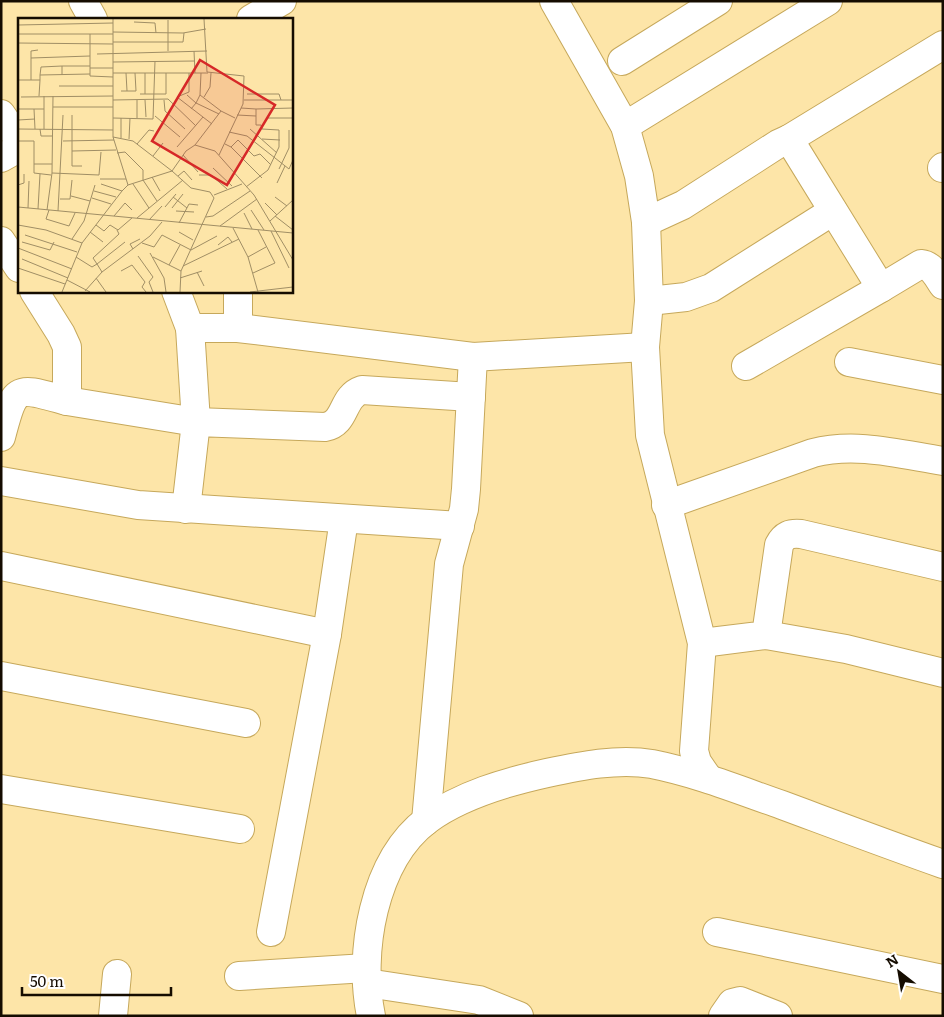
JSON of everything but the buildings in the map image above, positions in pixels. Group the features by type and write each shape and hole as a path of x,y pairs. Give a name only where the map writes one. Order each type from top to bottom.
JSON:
{"street":[{"path":"83,1 92,18"},
{"path":"254,18 282,1"},
{"path":"554,1 625,126 639,176 646,222 649,301 646,347 650,435 702,643 694,751 701,770 708,778"},
{"path":"622,61 718,1"},
{"path":"625,126 828,1"},
{"path":"646,222 684,205 778,144 943,45"},
{"path":"1,114 18,139"},
{"path":"789,139 881,288"},
{"path":"1,158 18,149"},
{"path":"649,301 686,297 711,288 832,211"},
{"path":"1,241 18,266"},
{"path":"746,366 921,264 927,264 943,284"},
{"path":"35,292 62,334 67,347 67,401"},
{"path":"176,292 190,328 196,422 186,509"},
{"path":"238,292 238,328"},
{"path":"190,328 238,328 472,357 646,347"},
{"path":"426,821 448,570 460,526 466,489 472,357"},
{"path":"849,362 943,380"},
{"path":"1,437 10,404 14,397 30,390 67,401 196,422 325,427 334,425 340,419 351,395 362,390 471,397"},
{"path":"666,505 834,447 859,447 943,461"},
{"path":"1,481 138,505 460,526"},
{"path":"271,932 327,634 344,519"},
{"path":"766,636 779,545 783,538 790,533 943,567"},
{"path":"1,566 327,634"},
{"path":"702,643 766,636 846,649 943,673"},
{"path":"1,676 246,723"},
{"path":"371,1016 367,975 372,920 382,881 401,849 426,821 456,803 490,789 531,776 577,766 620,762 650,764 708,778 943,864"},
{"path":"1,789 240,829"},
{"path":"717,932 943,979"},
{"path":"113,1016 117,974"},
{"path":"239,976 367,975 479,1000 519,1016"},
{"path":"723,1016 732,1003 740,1002 778,1016"}]}
